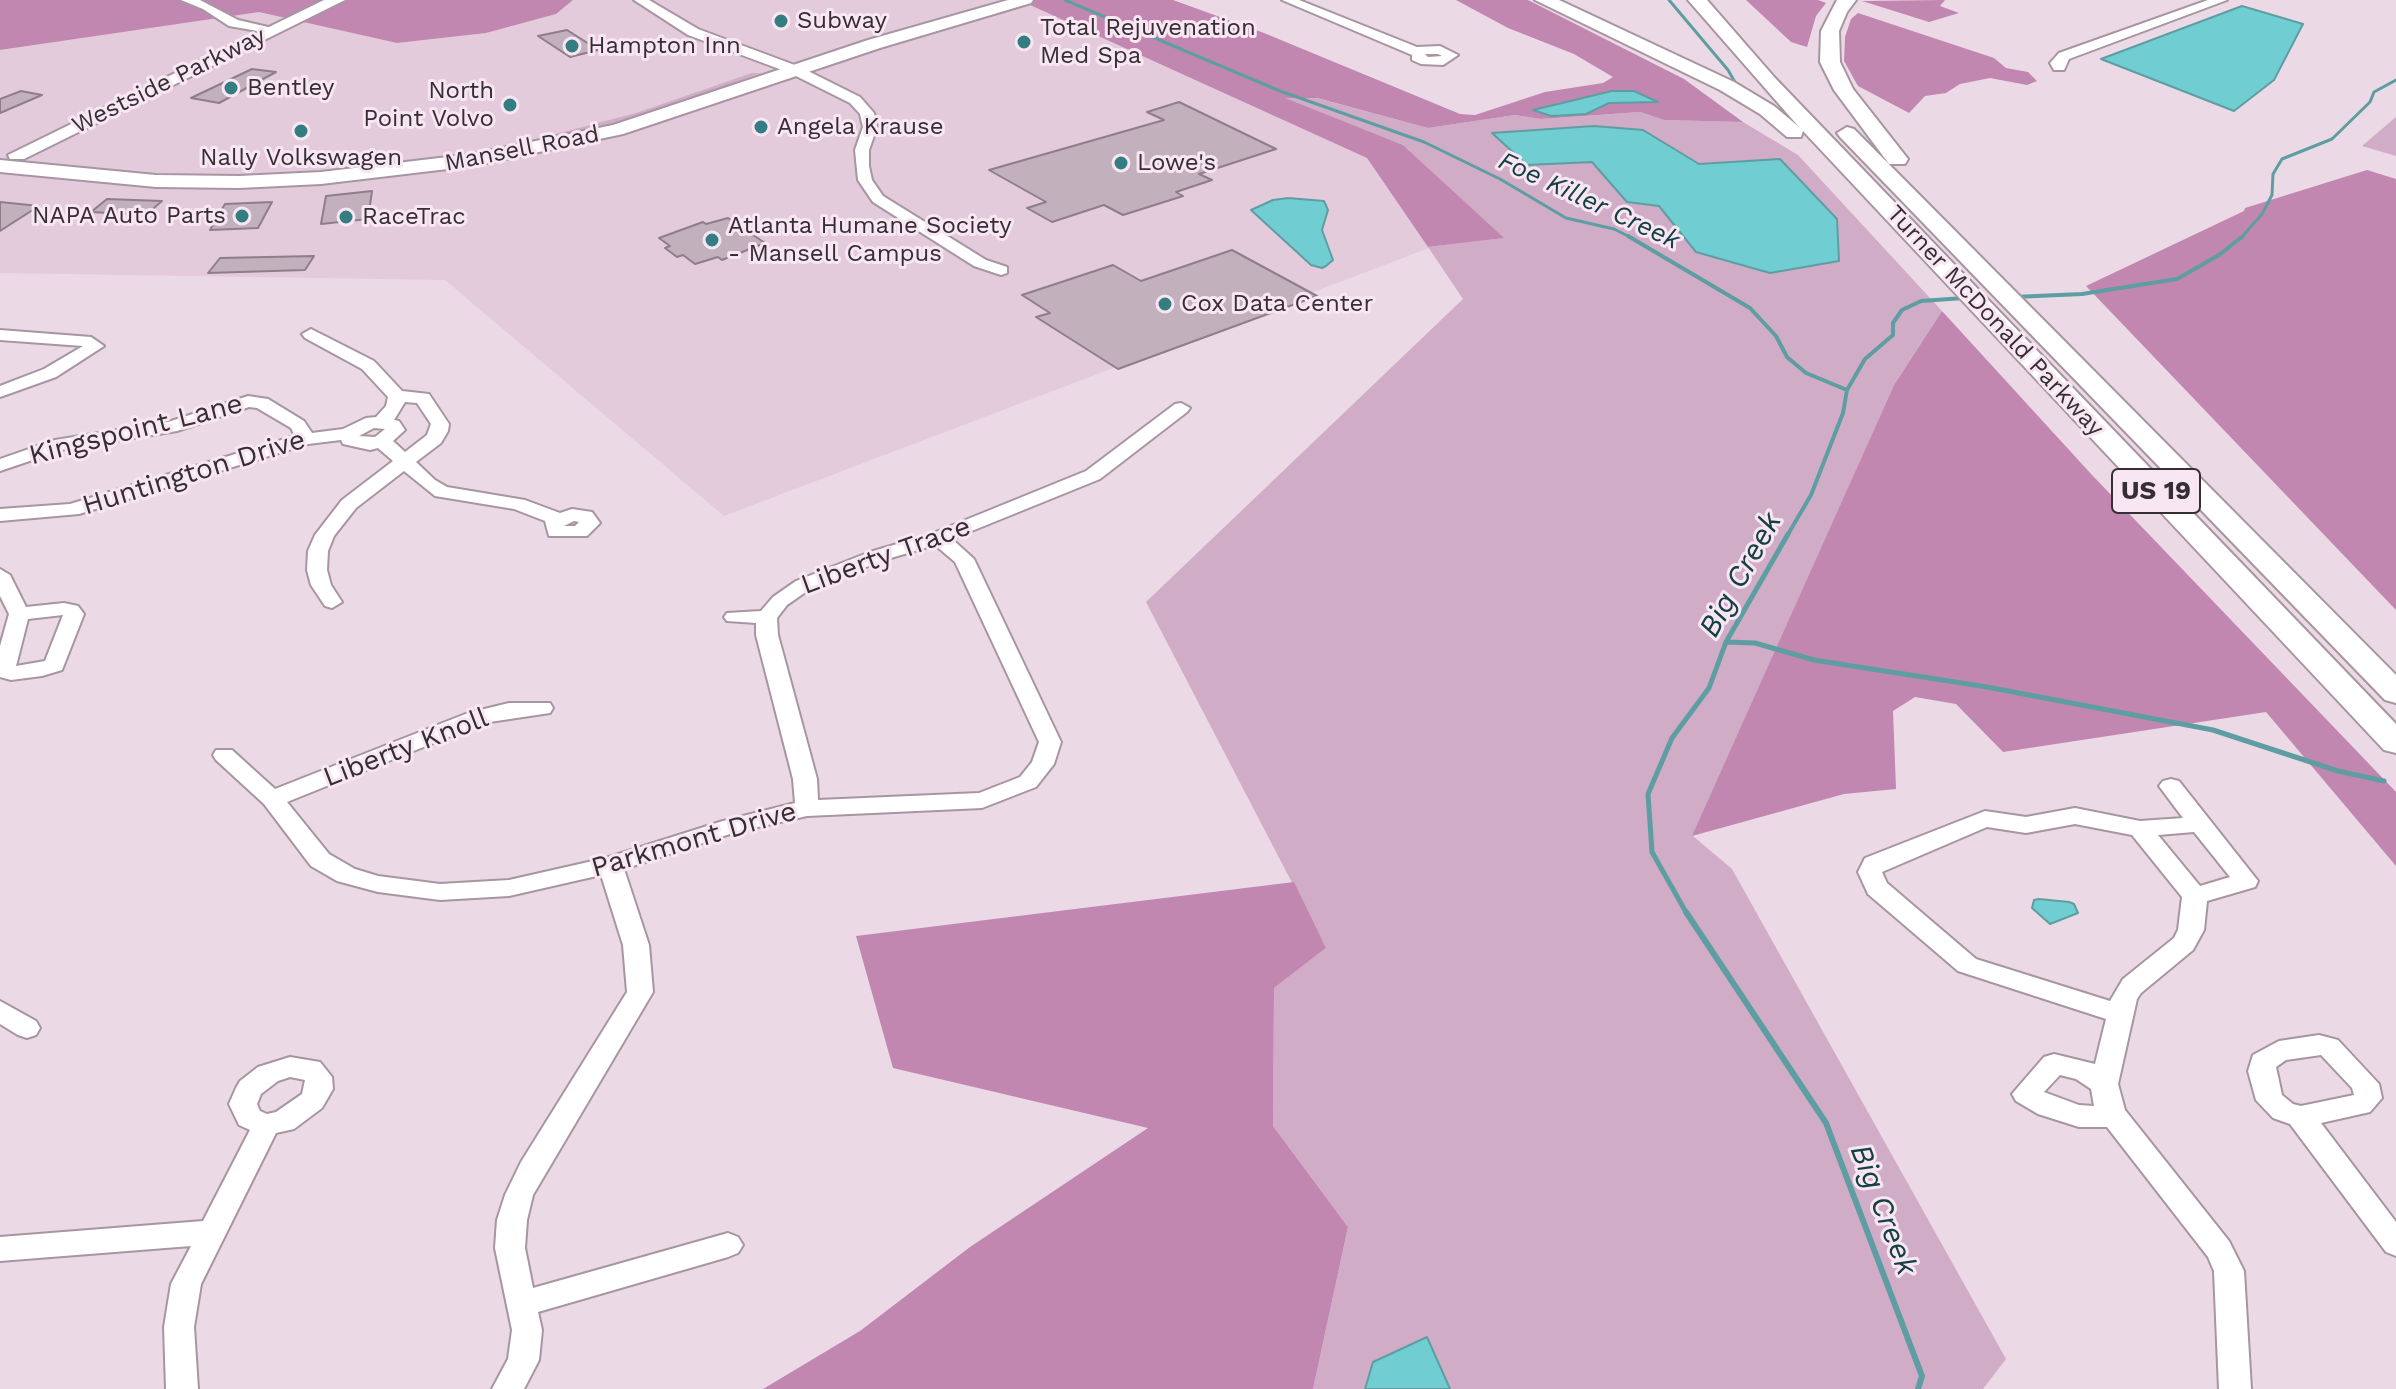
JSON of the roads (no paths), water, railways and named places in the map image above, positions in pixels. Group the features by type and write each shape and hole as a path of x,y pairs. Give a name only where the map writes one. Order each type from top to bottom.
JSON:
{"highway":[{"path":"1544,0 1756,103 1887,207"},
{"name":"Turner McDonald Parkway","path":"1697,0 1759,71 1994,321 2396,743"},
{"path":"1722,0 1794,80"},
{"path":"1847,0 1834,18 1828,38 1834,71 1844,90 1909,175 1951,239"},
{"name":"Turner McDonald Parkway","path":"1828,114 2396,693"}],"main road":[{"name":"Westside Parkway","path":"267,29 317,0"},
{"name":"Westside Parkway","path":"3,157 267,29 337,0"},
{"name":"Mansell Road","path":"3,157 225,169 385,161 479,147 581,125 979,0"},
{"name":"Mansell Road","path":"3,157 126,179 197,182 321,178 399,170 587,138 1017,2"},
{"path":"757,84 823,83"}],"street":[{"path":"187,0 207,6 234,23 267,29"},
{"path":"640,0 693,32 795,70 855,100 867,113 870,127 862,150 862,166 865,180 878,199 970,257 1001,270"},
{"path":"1288,0 1422,51 1304,0"},
{"path":"2059,67 2057,63 2064,56 2212,0"},
{"path":"2194,8 2221,0"},
{"path":"311,334 368,365 397,396 423,398 440,424 434,439 349,504 325,535 318,551 317,570 321,585 332,602"},
{"path":"0,335 60,338 91,342 95,346 50,373 0,392"},
{"path":"397,396 382,432 405,462 428,484 442,492 518,504 558,519"},
{"name":"Kingspoint Lane","path":"0,465 62,444 171,427 248,401 262,403 298,425 306,439"},
{"name":"Liberty Trace","path":"767,617 780,601 803,585 877,556 938,538 1093,475 1181,408"},
{"name":"Huntington Drive","path":"4,521 91,505 306,439 349,434 350,440 358,444 382,432"},
{"name":"Parkmont Drive","path":"224,755 272,799 320,860 346,875 378,884 440,892 478,892 610,865 731,826 807,808 982,800 1028,782 1043,764 1050,742 964,559 938,538"},
{"path":"0,575 19,614"},
{"path":"734,617 767,617 767,635 805,779 807,808"},
{"name":"Liberty Knoll","path":"272,799 476,718 509,710 542,708"},
{"path":"2171,786 2246,881 2195,896"},
{"path":"2119,1014 1967,965 1877,888 1870,872 1881,859 1985,819 2026,825 2075,816 2140,829 2200,824"},
{"path":"2140,829 2195,896 2191,930 2184,944 2132,986 2124,998 2104,1084 2107,1104 2219,1250 2229,1271 2235,1389"},
{"path":"508,1389 523,1360 527,1330 510,1248 512,1220 519,1195 531,1170 640,992 636,945 610,865"},
{"path":"0,1011 27,1028"},
{"path":"2104,1084 2084,1070 2054,1064 2026,1094 2048,1107 2079,1116 2115,1117"},
{"path":"2300,1117 2396,1244"},
{"path":"182,1389 179,1327 186,1284 266,1125"},
{"path":"0,1249 211,1232"},
{"path":"522,1304 728,1245"}],"water":[{"path":"2242,6 2303,24 2274,80 2234,111 2101,59"},
{"path":"1612,91 1634,91 1658,102 1609,103 1586,114 1551,116 1533,110"},
{"path":"1594,126 1643,130 1699,164 1780,159 1837,219 1839,261 1770,273 1696,252 1659,206 1627,202 1592,162 1527,165 1492,133"},
{"path":"1273,200 1324,201 1328,210 1322,230 1333,260 1326,266 1311,265 1251,210"},
{"path":"2034,900 2069,902 2074,904 2078,913 2050,924 2032,908"},
{"path":"1427,1337 1450,1389 1365,1389 1373,1362"}],"waterway":[{"name":"Foe Killer Creek","path":"1065,0 1280,91 1424,142 1500,179 1566,218 1614,229 1628,236"},
{"path":"1669,0 1728,70 1736,84"},
{"name":"Big Creek","path":"2242,237 2262,214 2272,195 2273,174 2282,159 2332,139 2370,102 2374,92 2396,80"},
{"name":"Foe Killer Creek","path":"1628,236 1632,238"},
{"name":"Foe Killer Creek","path":"1628,236 1750,308 1776,336 1787,357 1806,373 1847,390"},
{"name":"Big Creek","path":"2014,297 2082,294 2177,279 2219,255 2242,237"},
{"name":"Big Creek","path":"1847,390 1865,359 1893,335 1893,323 1902,310 1921,301 1964,298"},
{"name":"Big Creek","path":"1787,536 1811,495 1843,413 1847,390"},
{"name":"Big Creek","path":"1726,642 1788,534"},
{"name":"Big Creek","path":"1687,914 1652,852 1648,794 1672,738 1709,688 1726,642"},
{"path":"1726,642 1755,643 1814,660 1987,687 2213,730 2338,771 2384,781"},
{"name":"Big Creek","path":"1686,912 1826,1123 1922,1376 1918,1389"}],"place":[{"name":"Subway","path":"781,21"},
{"name":"Total Rejuvenation Med Spa","path":"1024,42"},
{"name":"Hampton Inn","path":"572,46"},
{"name":"Bentley","path":"231,88"},
{"name":"North Point Volvo","path":"510,105"},
{"name":"Angela Krause","path":"761,127"},
{"name":"Nally Volkswagen","path":"301,131"},
{"name":"Lowe's","path":"1121,163"},
{"name":"NAPA Auto Parts","path":"242,216"},
{"name":"RaceTrac","path":"346,217"},
{"name":"Atlanta Humane Society - Mansell Campus","path":"712,240"},
{"name":"Cox Data Center","path":"1165,304"}]}
